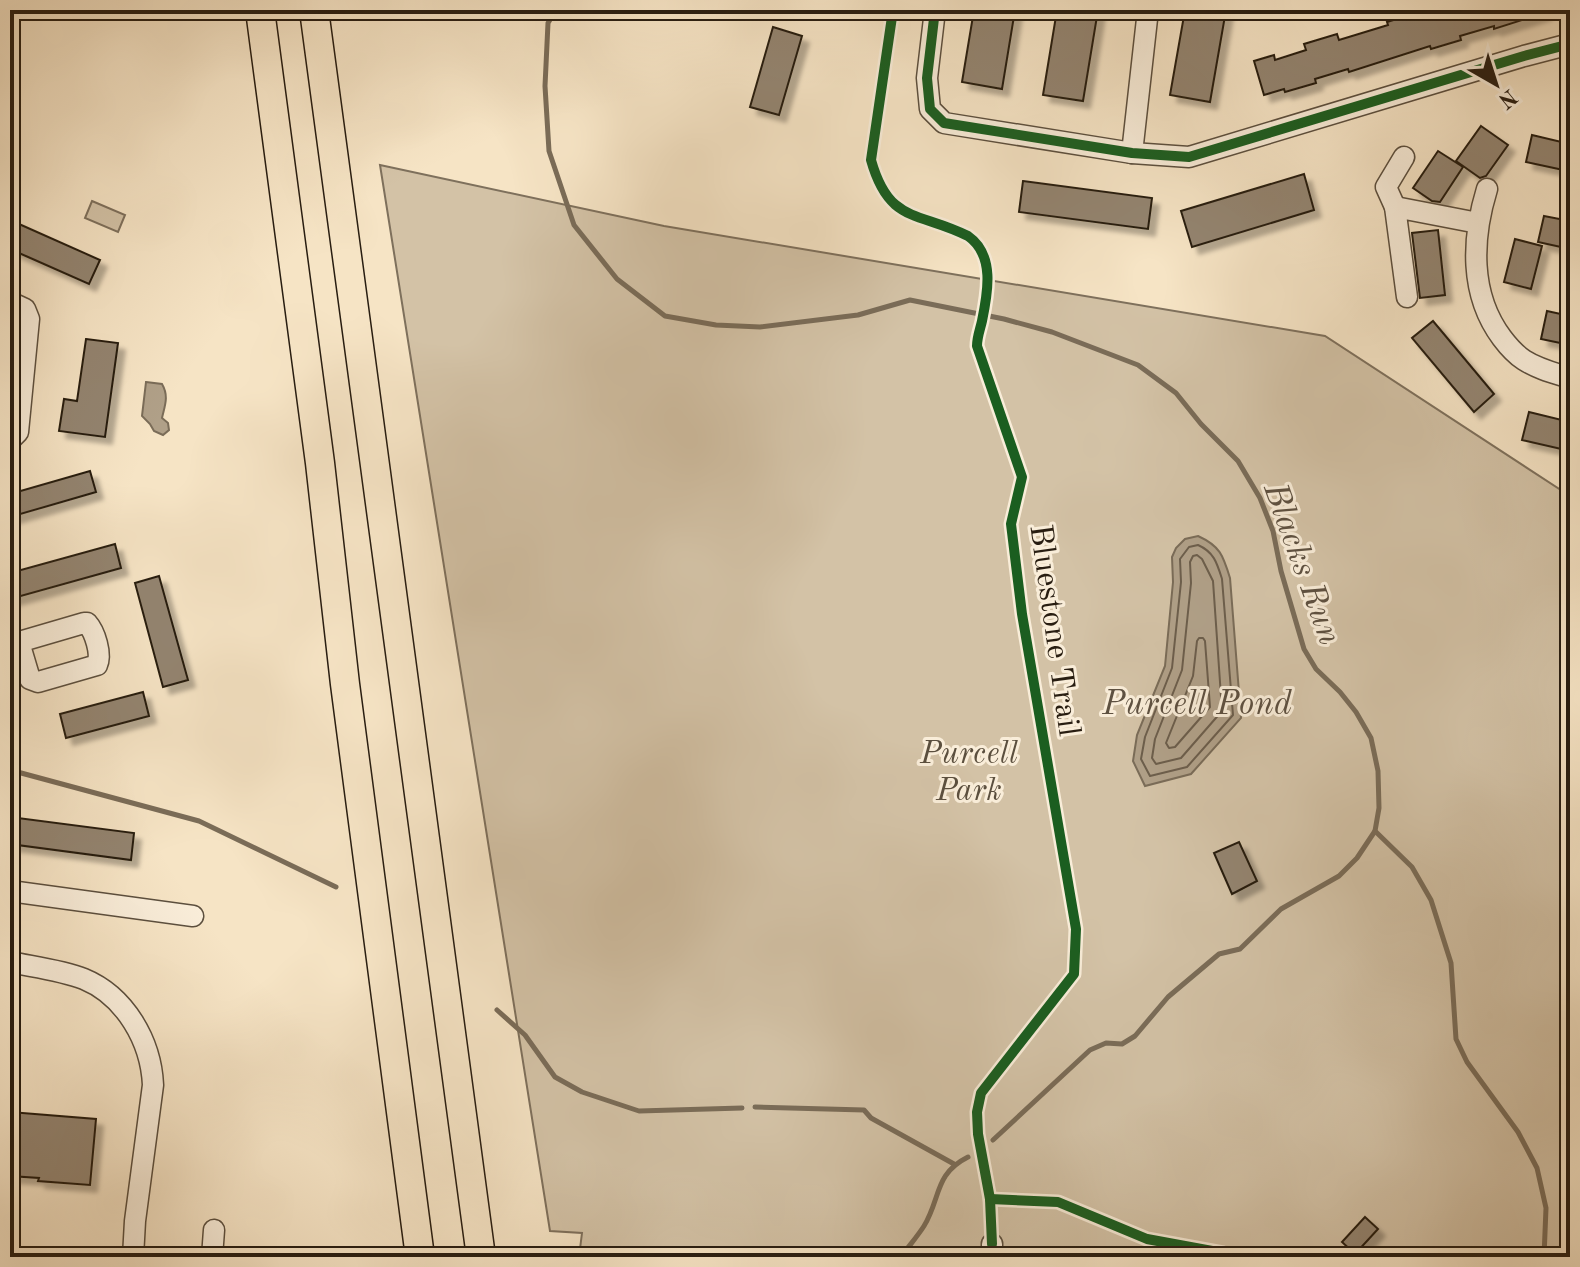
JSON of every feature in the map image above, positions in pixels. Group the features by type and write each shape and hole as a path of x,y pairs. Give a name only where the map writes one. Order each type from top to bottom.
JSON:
{"highway":[{"path":"260,10 420,1257"},
{"path":"314,10 481,1257"}],"street":[{"path":"935,10 927,78 930,109 944,123 1132,153 1189,157 1570,44"},
{"path":"1132,153 1148,10"},
{"path":"1404,157 1386,187 1395,207 1407,297"},
{"path":"1487,189 1478,223 1476,249 1478,284 1484,304 1507,345 1524,360 1570,378"},
{"path":"1395,207 1478,223"},
{"path":"10,302 25,309 29,319 18,432 10,440"},
{"path":"10,891 193,916"},
{"path":"13,962 82,979 99,987 123,1008 146,1048 151,1065 152,1088 133,1257"},
{"path":"212,1257 214,1230"}],"green space":[{"name":"Purcell Park","path":"380,165 664,226 1325,336 1570,496 1570,1257 579,1257 582,1233 550,1231"},
{"path":"92,201 125,215 118,232 85,218"}],"water":[{"path":"146,382 162,384 164,388 166,401 162,418 168,423 169,430 163,435 154,431 142,416"},
{"name":"Purcell Pond","path":"1198,536 1220,552 1230,578 1241,718 1191,774 1145,786 1133,761 1137,735 1165,666 1173,582 1172,557 1185,539"}],"building":[{"path":"974,10 1015,10 1002,89 962,82"},
{"path":"1057,10 1098,10 1083,101 1043,95"},
{"path":"1185,10 1226,10 1210,102 1170,95"},
{"path":"1444,10 1544,10 1544,13 1460,36 1461,40 1431,49 1430,46 1349,72 1348,69 1315,79 1316,83 1264,95 1254,61 1274,55 1275,60 1306,50 1304,44 1337,34 1339,40 1419,12 1421,17"},
{"path":"773,27 802,36 779,115 750,107"},
{"path":"1481,126 1508,145 1486,176 1480,178 1456,161"},
{"path":"1532,135 1570,144 1568,171 1526,162"},
{"path":"1438,151 1463,167 1440,202 1432,201 1413,188"},
{"path":"1304,174 1314,210 1192,247 1181,211"},
{"path":"1023,181 1152,198 1148,229 1019,212"},
{"path":"1544,216 1570,221 1570,249 1538,242"},
{"path":"10,220 100,260 89,284 10,249"},
{"path":"1438,230 1445,295 1420,298 1412,233"},
{"path":"1515,239 1542,246 1531,289 1504,282"},
{"path":"1547,311 1570,316 1570,345 1541,339"},
{"path":"1433,321 1494,394 1474,412 1412,338"},
{"path":"86,339 118,343 105,437 59,431 64,399 77,401"},
{"path":"1529,412 1570,422 1570,451 1522,440"},
{"path":"90,471 96,492 10,517 10,494"},
{"path":"115,544 121,568 10,599 10,573"},
{"path":"159,576 188,680 163,687 135,583"},
{"path":"143,692 149,716 66,738 60,714"},
{"path":"10,817 134,833 131,860 10,844"},
{"path":"1239,842 1257,881 1232,894 1214,853"},
{"path":"10,1112 96,1119 90,1185 10,1176"},
{"path":"1365,1217 1378,1229 1355,1254 1342,1242"}],"waterway":[{"name":"Blacks Run","path":"556,10 548,23 545,86 549,151 574,225 617,279 665,316 716,325 760,327 858,315 910,300 1004,319 1052,332 1138,365 1176,393 1201,424 1238,461 1260,498 1273,531 1281,571 1304,649 1316,669 1356,712 1371,738 1378,771 1379,808 1375,831 1412,867 1431,900 1451,963 1456,1039 1467,1062 1518,1132 1537,1168 1546,1208 1544,1257"},
{"path":"10,770 199,821 336,887"},
{"path":"993,1140 1090,1050 1106,1043 1122,1044 1135,1036 1168,997 1219,954 1240,949 1281,909 1339,876 1357,858 1375,831"},
{"path":"497,1010 525,1035 555,1077 582,1092 639,1111 742,1108"},
{"path":"755,1107 864,1110 871,1118 954,1164"},
{"path":"901,1257 924,1226 949,1171 968,1157"}],"cycle path":[{"name":"Bluestone Trail","path":"893,10 871,160 878,181 896,206 968,236 977,244 986,264 986,298 977,346 1022,477 1011,524 1022,614 1076,929 1074,974 981,1093 977,1112 978,1134 990,1199 992,1244"},
{"path":"935,10 927,78 930,109 944,123 1132,153 1189,157 1570,44"},
{"path":"990,1199 1058,1202 1147,1239 1232,1257"}]}
